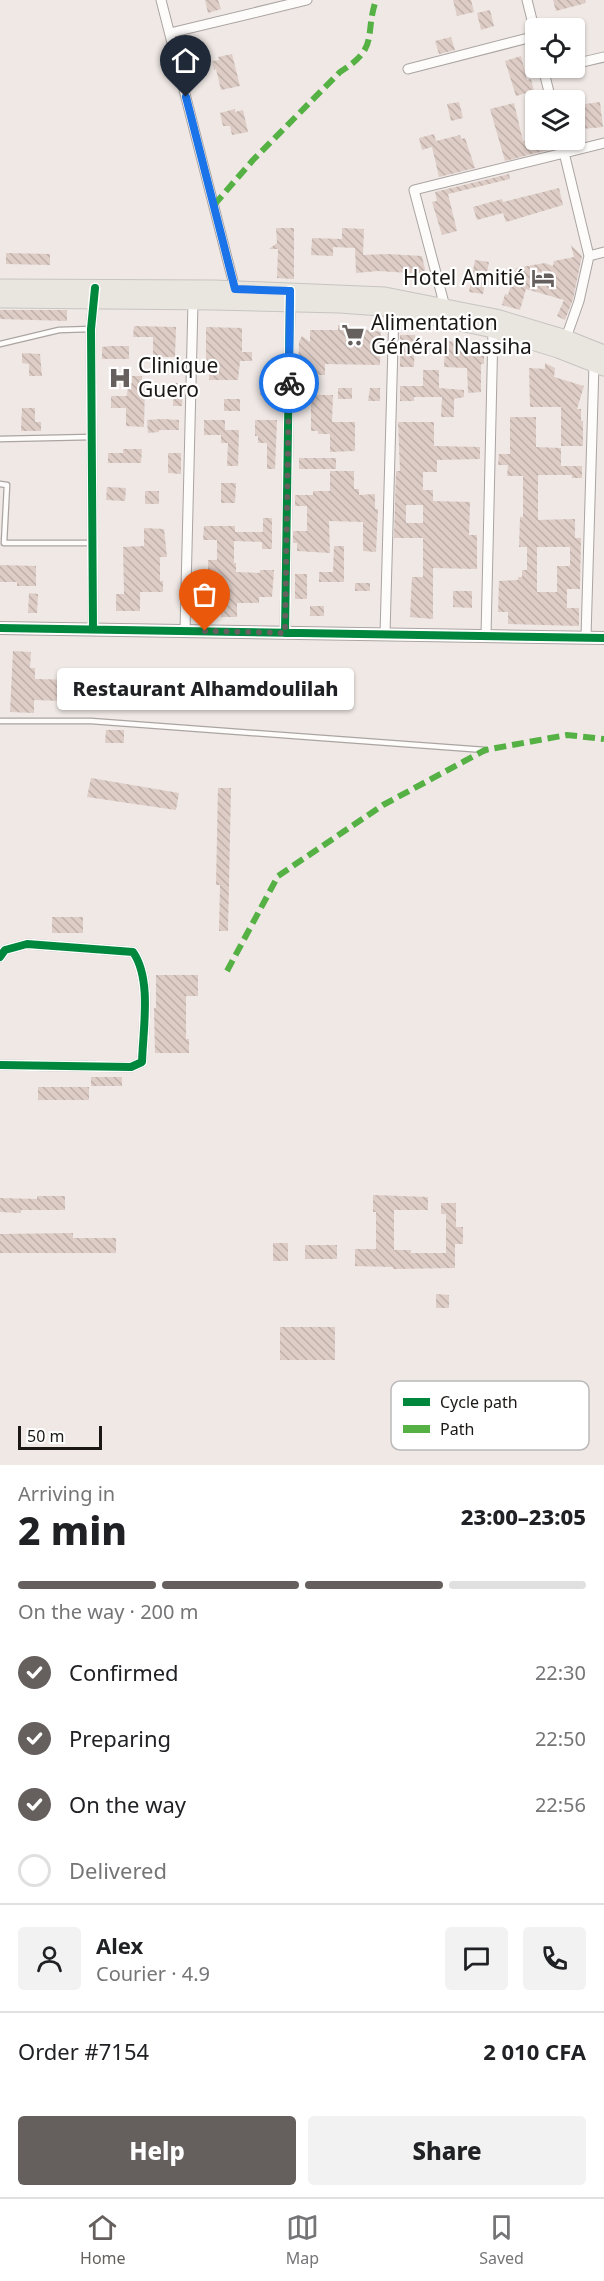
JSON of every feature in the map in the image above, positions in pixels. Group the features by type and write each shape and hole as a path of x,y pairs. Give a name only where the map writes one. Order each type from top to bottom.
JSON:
{"main road":[{"path":"0,287 193,302 385,294 496,317 566,339 601,362"},
{"path":"0,300 235,289 340,305 394,309 493,330 601,362"}],"street":[{"path":"161,0 235,289"},
{"path":"170,33 307,0"},
{"path":"408,69 536,36 527,0"},
{"path":"585,61 604,57"},
{"path":"445,307 414,190 604,143"},
{"path":"563,150 589,256 579,302 566,339"},
{"path":"589,256 604,252"},
{"path":"93,629 91,329 94,295"},
{"path":"285,633 290,297"},
{"path":"185,631 193,302"},
{"path":"385,634 394,309"},
{"path":"486,636 493,330"},
{"path":"586,638 601,362"},
{"path":"0,628 604,638"},
{"path":"0,957 5,950 27,944 133,952 139,961 144,986 142,1062 131,1068 0,1065"}],"lane":[{"path":"0,344 59,330 91,329"},
{"path":"0,439 92,436"},
{"path":"0,484 7,485 4,543 93,543"},
{"path":"0,721 91,721 485,750"}],"building":[{"path":"205,0 218,0 221,9 208,13"},
{"path":"453,0 471,0 474,12 457,16"},
{"path":"553,0 585,0 586,3 556,11"},
{"path":"490,10 494,26 481,30 477,13"},
{"path":"451,37 455,50 439,54 435,41"},
{"path":"232,54 240,86 221,90 212,61"},
{"path":"521,56 525,78 531,79 534,90 525,90 525,94 516,96 505,61"},
{"path":"459,102 463,118 451,121 447,104"},
{"path":"600,102 603,127 585,129 585,104"},
{"path":"514,103 523,141 525,141 525,150 548,150 505,161 490,109"},
{"path":"235,109 235,112 243,110 248,132 232,135 230,126 223,126 220,113"},
{"path":"434,134 436,141 460,135 461,139 465,138 475,168 439,177 432,147 422,150 419,138"},
{"path":"509,174 510,179 448,194 457,231 442,235 432,202 437,201 435,192"},
{"path":"559,188 563,205 506,222 503,213 477,220 473,207 502,199 503,202"},
{"path":"276,228 294,228 294,279 277,278 278,249 269,249 277,243"},
{"path":"342,228 364,229 363,255 422,256 426,274 378,271 356,273 355,248 333,247 333,256 311,255 312,238 342,239"},
{"path":"571,245 582,256 573,299 565,320 557,316 564,300 526,289 520,310 502,305 505,294 508,295 516,268 545,263 553,266 554,261 574,257"},
{"path":"6,253 50,254 50,265 6,264"},
{"path":"475,260 489,262 483,294 469,292"},
{"path":"0,310 67,310 67,321 0,319"},
{"path":"338,325 381,332 380,365 325,364 325,375 308,375 308,399 296,399 299,342 302,336 310,342 310,330 338,330"},
{"path":"134,326 176,327 175,357 153,357 153,337 133,337"},
{"path":"206,327 242,328 242,352 252,352 252,361 240,361 238,380 209,380 209,362 206,362"},
{"path":"400,335 415,335 414,367 400,367"},
{"path":"445,341 464,342 464,352 484,352 484,364 481,364 481,392 468,393 467,368 444,367"},
{"path":"129,346 129,359 102,359 102,347"},
{"path":"22,353 40,354 42,376 29,376 29,364 22,363"},
{"path":"545,363 555,368 554,377 584,386 577,409 581,409 581,421 583,421 583,446 561,446 561,407 530,407 529,368 545,369"},
{"path":"423,370 439,370 439,388 464,390 464,397 454,399 454,417 441,417 442,397 414,397 414,401 400,401 400,386 423,386"},
{"path":"132,376 142,376 142,383 145,383 144,427 126,426 126,408 111,408 111,396 127,396 128,383 132,383"},
{"path":"260,376 272,376 272,395 260,395"},
{"path":"173,383 183,383 182,406 173,406"},
{"path":"338,388 352,388 352,399 338,399"},
{"path":"370,388 380,388 380,401 368,401"},
{"path":"311,395 333,395 332,422 355,422 355,451 330,452 330,434 318,434 318,431 311,431"},
{"path":"224,399 240,399 240,411 224,411"},
{"path":"22,408 35,408 35,422 41,422 41,431 21,431"},
{"path":"510,417 536,417 536,447 561,448 561,466 582,466 582,478 572,478 572,475 538,475 538,520 575,519 575,538 581,538 580,589 567,589 567,608 579,608 579,626 508,624 508,612 498,612 499,581 518,580 518,577 522,577 522,570 527,570 527,547 519,547 520,517 523,517 523,476 507,476 508,465 498,465 499,454 510,454","holes":["537,547 570,547 570,566 557,566 557,592 537,592"]},
{"path":"147,420 179,420 179,430 159,430 159,432 148,433"},
{"path":"204,420 225,420 225,430 239,430 238,466 227,466 228,443 221,443 221,435 204,435"},
{"path":"255,420 277,420 275,469 267,469 267,443 258,443 258,436 255,436"},
{"path":"398,422 434,422 434,446 480,447 480,459 437,460 437,472 423,472 423,490 433,490 433,501 470,502 469,535 477,535 477,569 433,568 433,619 410,617 412,577 423,577 423,538 394,538 396,471 400,471","holes":["406,505 423,505 423,523 406,523"]},
{"path":"123,449 142,449 141,463 108,463 108,453 123,453"},
{"path":"168,453 181,453 181,474 168,473"},
{"path":"299,458 336,458 336,469 299,469"},
{"path":"330,471 354,471 354,489 359,489 359,495 375,494 375,509 378,509 376,552 363,551 363,522 329,521 330,553 297,551 297,543 293,543 293,531 307,531 307,506 295,506 295,495 313,495 313,491 330,491"},
{"path":"221,483 236,483 235,503 221,503"},
{"path":"107,487 126,488 125,501 106,500"},
{"path":"145,491 159,491 159,504 145,504"},
{"path":"263,518 272,518 272,549 262,549 262,542 234,541 234,563 236,563 236,572 260,573 260,570 274,570 272,597 259,597 259,603 237,603 237,617 221,617 224,583 215,583 215,579 208,579 208,560 217,560 217,540 203,540 204,526 235,526 235,532 263,532"},
{"path":"144,528 164,529 167,557 160,557 160,581 163,581 163,592 140,592 140,611 116,611 116,594 124,594 123,547 144,546"},
{"path":"334,546 344,546 344,582 319,582 319,572 333,572"},
{"path":"0,565 36,566 36,586 17,586 17,582 0,582"},
{"path":"295,574 307,574 307,599 295,599"},
{"path":"355,583 370,583 370,591 355,591"},
{"path":"453,591 472,591 472,608 453,607"},
{"path":"29,593 38,594 37,613 28,613"},
{"path":"310,606 324,606 324,616 310,616"},
{"path":"13,651 31,652 30,668 35,668 35,679 284,684 284,705 34,700 34,713 10,712"},
{"path":"106,730 124,730 124,743 105,743"},
{"path":"91,778 179,793 176,810 87,797"},
{"path":"218,788 231,788 228,931 219,931 220,885 216,885"},
{"path":"52,917 83,917 83,933 52,933"},
{"path":"156,975 198,975 198,996 186,996 186,1039 189,1039 189,1053 155,1053"},
{"path":"91,1077 122,1077 122,1086 91,1086"},
{"path":"38,1087 89,1087 89,1100 38,1100"},
{"path":"373,1195 428,1197 428,1210 394,1210 394,1250 411,1250 411,1253 446,1253 446,1214 441,1214 441,1203 456,1203 456,1227 463,1227 463,1244 455,1244 455,1268 393,1269 393,1267 355,1266 355,1249 376,1249 376,1212 373,1212"},
{"path":"37,1196 65,1196 65,1210 0,1212 0,1198 37,1199"},
{"path":"73,1233 73,1238 116,1238 116,1253 0,1253 0,1234"},
{"path":"273,1243 288,1243 288,1261 273,1261"},
{"path":"305,1245 337,1245 337,1259 305,1259"},
{"path":"436,1294 449,1295 449,1308 436,1308"},
{"path":"280,1327 335,1327 335,1360 280,1360"}],"marked path":[{"path":"214,205 253,160 340,72 361,55 366,48 376,0"},
{"path":"227,971 278,876 383,805 485,750 567,735 604,739"}],"cycle path":[{"path":"93,629 91,329 95,288"},
{"path":"285,633 290,291"},
{"path":"0,628 604,638"},
{"path":"0,957 5,950 27,944 133,952 143,976 145,1005 142,1062 131,1067 0,1065"}],"way so far":[{"path":"205,631 285,633 289,383"}],"place":[{"name":"Hotel Amitié","path":"543,278"},
{"name":"Alimentation Général Nassiha","path":"353,335"},
{"name":"Clinique Guero","path":"120,378"},
{"name":"Restaurant Alhamdoulilah","path":"205,631"}],"route":[{"path":"186,97 235,289 290,291 289,383"}]}
